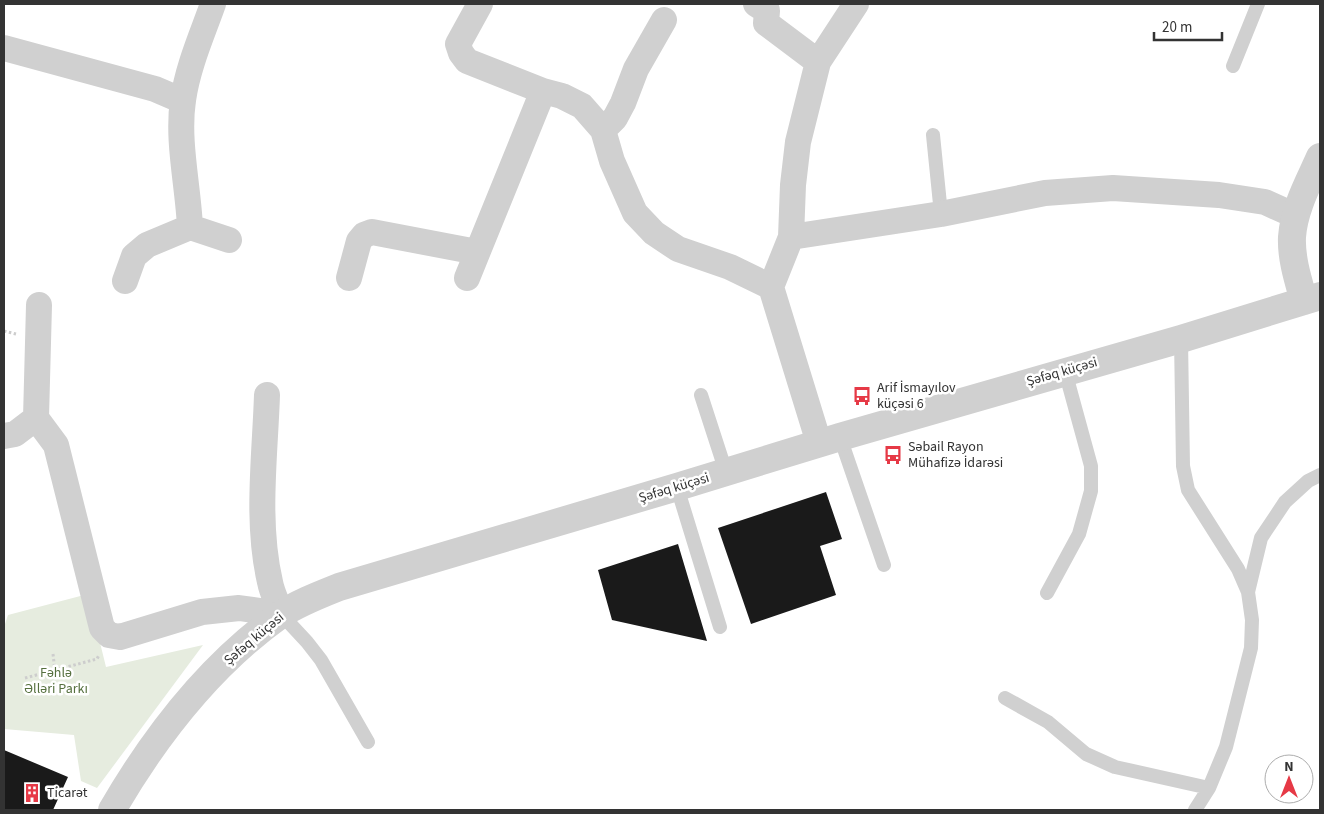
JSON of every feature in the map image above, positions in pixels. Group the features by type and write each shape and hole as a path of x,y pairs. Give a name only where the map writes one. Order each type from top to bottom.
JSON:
{"street":[{"path":"190,227 182,144 183,101 189,71 213,4"},
{"path":"480,4 458,44 461,53 467,61 544,91 562,96 582,106 603,130 612,161 635,213 654,233 678,249 730,266 771,287 829,440"},
{"path":"756,4 767,11 766,23 818,62"},
{"path":"771,287 791,237 793,185 798,142 818,62 856,4"},
{"path":"603,130 623,104 636,69 664,20"},
{"path":"4,52 156,89 183,101"},
{"path":"467,278 544,91"},
{"path":"1312,299 1293,259 1292,236 1302,196 1320,157"},
{"path":"791,237 941,214 1045,193 1113,188 1218,195 1265,202 1296,216"},
{"path":"125,281 134,256 148,245 190,227 229,240"},
{"path":"349,278 359,240 364,235 372,232 477,252"},
{"name":"Şəfəq küçəsi","path":"112,810 170,722 213,673 281,614 306,601 347,584 677,487 829,440 1181,339 1312,299"},
{"path":"39,305 36,418 56,445 102,628 109,635 120,636 202,612 239,608 281,614 270,583 264,541 263,512 267,396"},
{"path":"4,436 15,434 36,418"}],"lane":[{"path":"1233,66 1258,4"},
{"path":"933,135 941,214"},
{"path":"1181,339 1183,466 1188,490 1238,569 1248,592 1252,620 1251,648 1226,747 1209,788 1195,810"},
{"path":"1047,593 1079,534 1092,491 1092,466 1065,371"},
{"path":"701,395 726,472"},
{"path":"829,440 884,565"},
{"path":"1248,592 1262,538 1285,502 1308,481 1320,474"},
{"path":"677,487 720,627"},
{"path":"281,614 321,660 368,742"},
{"path":"1005,698 1048,722 1086,754 1114,767 1209,788"}],"path":[{"path":"52,654 55,671"},
{"path":"25,678 98,659"}],"green space":[{"name":"Fəhlə Əlləri Parkı","path":"88,594 106,667 203,645 97,788 81,781 74,735 4,729 4,627 8,615"}],"building":[{"path":"826,492 842,539 820,546 836,595 751,624 718,528"},
{"path":"678,544 707,641 612,620 598,570"},
{"name":"Ticarət","path":"4,750 68,777 53,810 4,810"}],"place":[{"name":"Arif İsmayılov küçəsi 6","path":"862,396"},
{"name":"Səbail Rayon Mühafizə İdarəsi","path":"893,455"},
{"name":"Ticarət","path":"32,793"}]}
